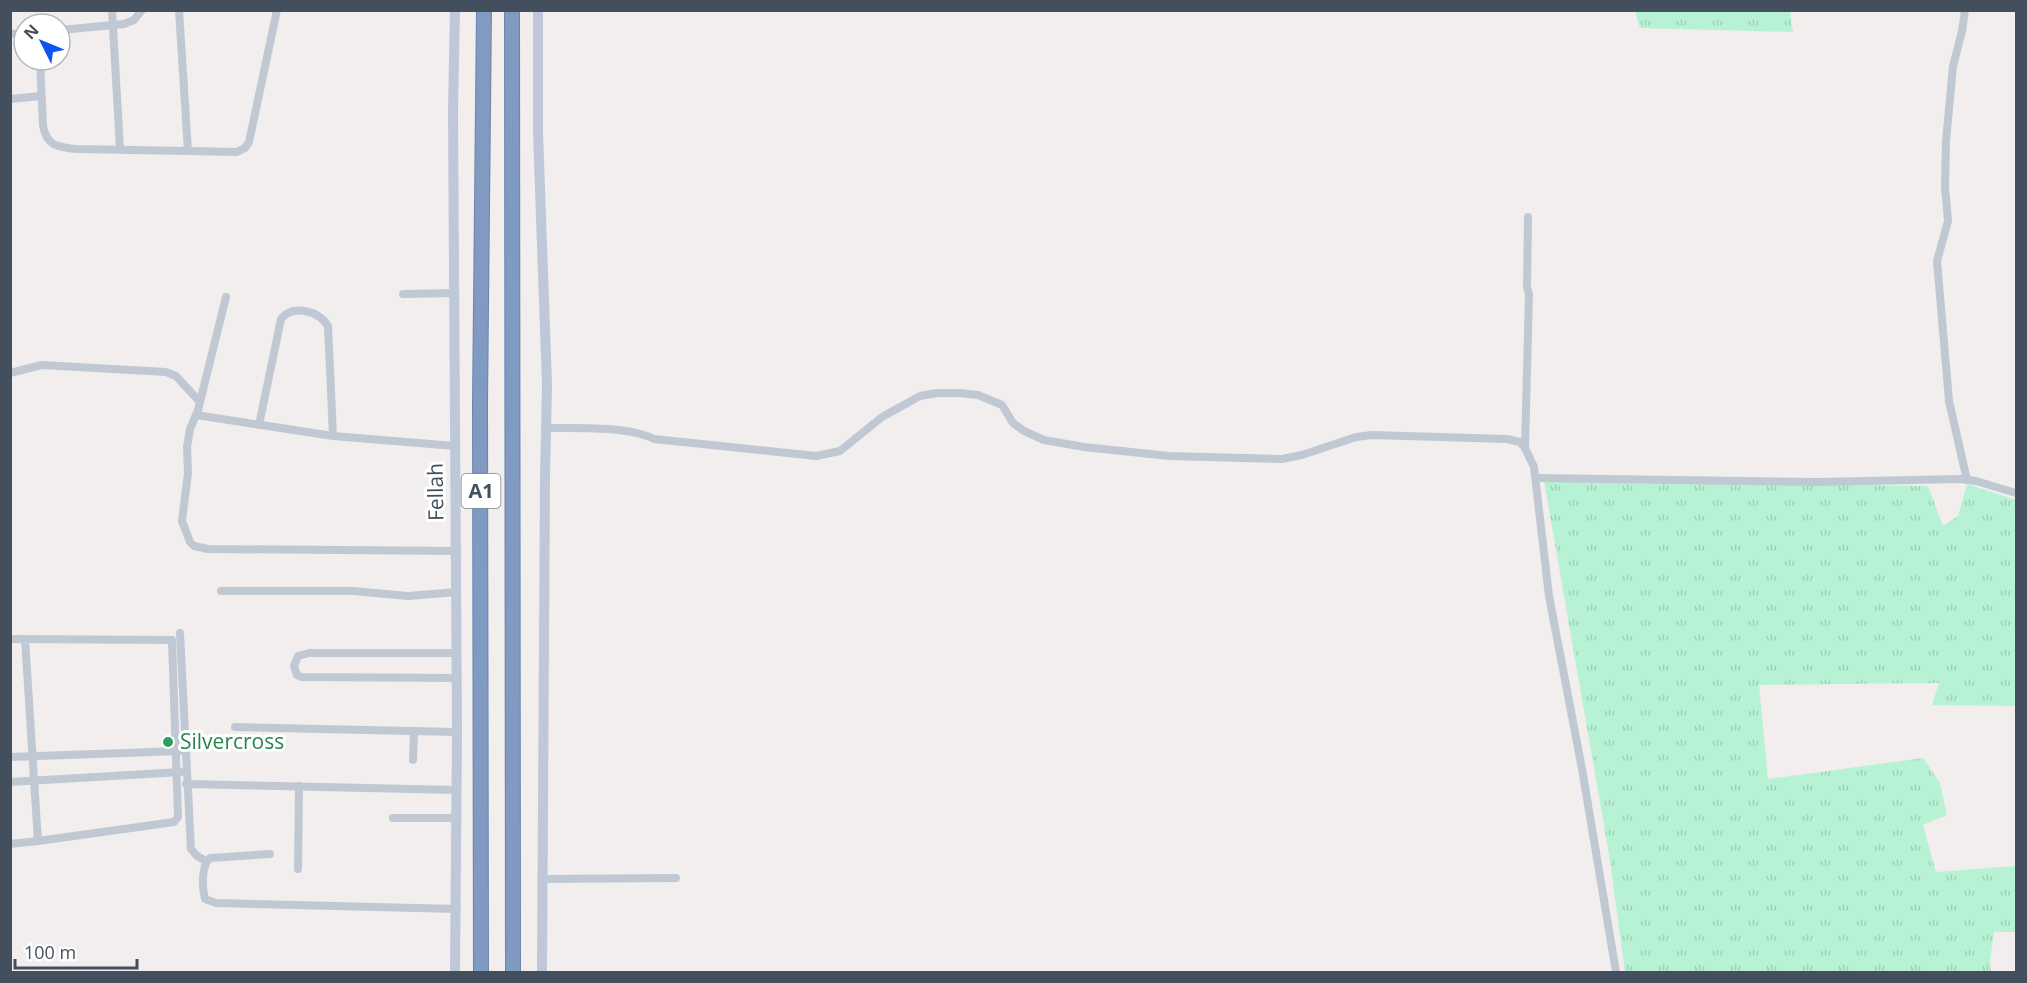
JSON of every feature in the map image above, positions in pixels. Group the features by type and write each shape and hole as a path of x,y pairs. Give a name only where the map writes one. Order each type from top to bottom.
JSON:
{"highway":[{"name":"A1","path":"481,972 480,391 484,10"},
{"name":"A1","path":"512,10 513,972"}],"street":[{"path":"112,10 120,149"},
{"path":"72,29 124,24 134,20 142,10"},
{"path":"179,10 188,152"},
{"path":"40,72 43,126 48,142 76,149 237,152 245,148 249,142 277,10"},
{"name":"Fellah","path":"455,10 453,111 458,732 455,972"},
{"path":"538,10 538,133 547,375 542,972"},
{"path":"1965,10 1953,66 1946,141 1945,187 1948,221 1937,261 1949,401 1966,480"},
{"path":"10,99 41,96"},
{"path":"1525,448 1529,294 1527,287 1528,218"},
{"path":"403,294 455,292"},
{"path":"226,297 200,401 188,436 188,473 182,521 186,534 194,546 208,549 457,551"},
{"path":"259,425 281,319 289,312 305,311 324,320 328,326 333,436"},
{"path":"10,373 42,365 166,372 176,376 200,401"},
{"path":"546,429 569,427 616,431 640,434 654,439 816,456 840,451 882,417 920,396 960,393 978,395 1002,405 1013,423 1044,440 1073,446 1169,456 1282,459 1302,455 1356,437 1388,434 1507,439 1520,442 1530,456 1536,478 1549,596 1582,769 1616,972"},
{"path":"196,415 333,436 455,446"},
{"path":"1536,478 1816,483 1966,480 2016,493"},
{"path":"221,591 353,591 408,596 457,592"},
{"path":"10,844 174,822 178,817 185,751 180,633"},
{"path":"10,639 172,640 176,752 186,784 190,849 206,861"},
{"path":"25,639 38,841"},
{"path":"457,653 309,653 297,656 294,666 297,675 301,677 457,678"},
{"path":"235,728 458,732"},
{"path":"413,760 414,732"},
{"path":"10,758 185,751"},
{"path":"10,782 181,772"},
{"path":"186,784 456,790"},
{"path":"298,869 299,786"},
{"path":"393,818 457,819"},
{"path":"206,861 214,856 270,854"},
{"path":"206,861 203,892 205,899 216,903 457,909"},
{"path":"542,879 676,878"}],"green space":[{"path":"1635,11 1790,11 1793,32 1640,28"},
{"path":"1544,481 1928,486 1943,526 1958,516 1967,484 2016,500 2016,706 1932,705 1939,683 1759,685 1768,779 1923,758 1940,783 1947,815 1923,825 1936,872 2016,866 2016,932 1994,932 1990,960 1991,972 1625,972 1609,854"}],"place":[{"name":"Silvercross","path":"168,742"}]}
